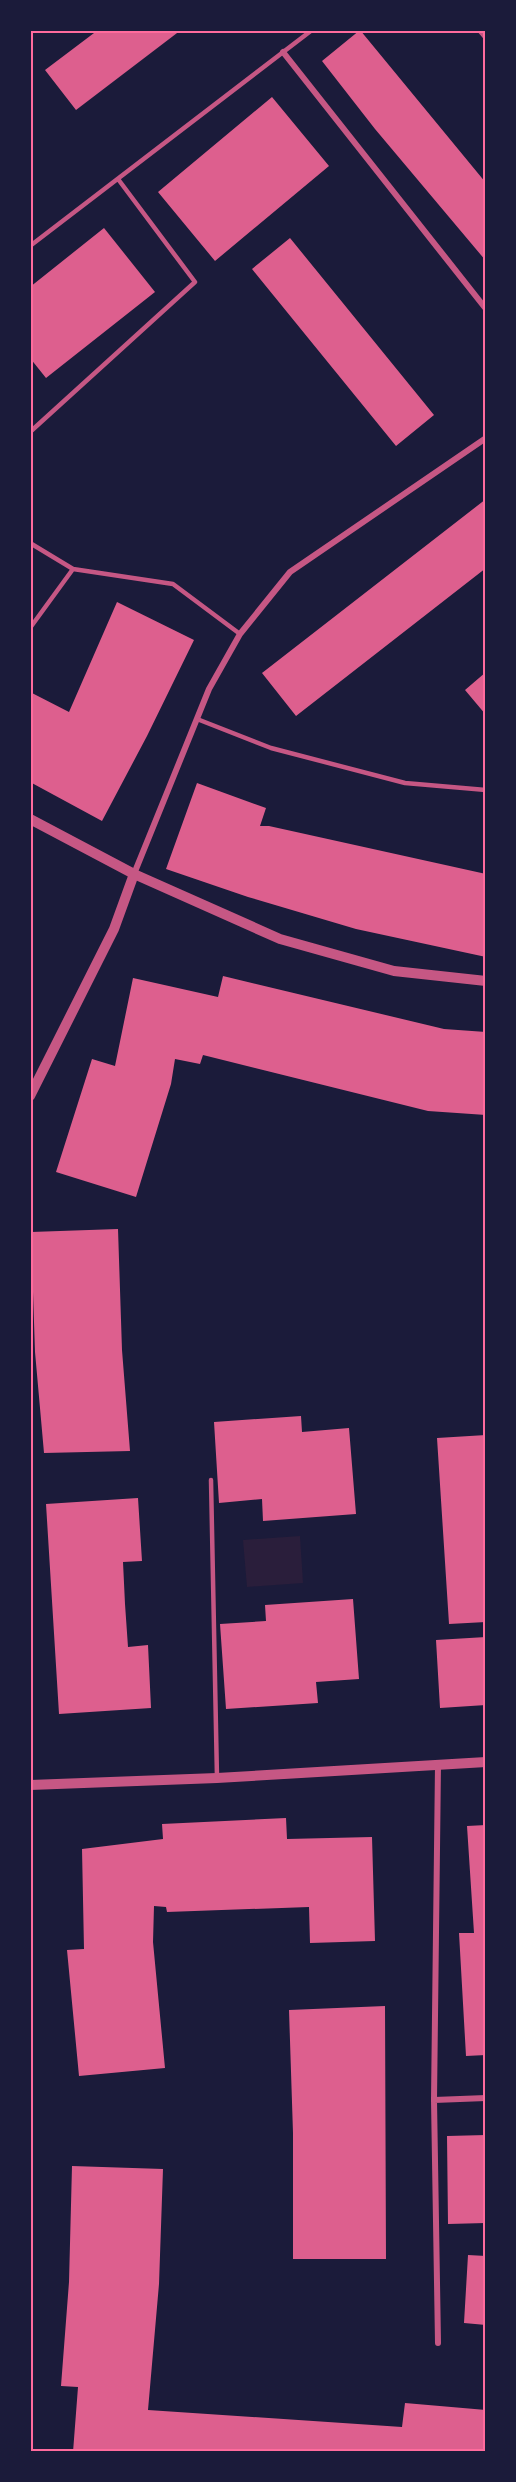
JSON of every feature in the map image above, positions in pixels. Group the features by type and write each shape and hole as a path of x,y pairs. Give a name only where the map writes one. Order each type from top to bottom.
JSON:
{"street":[{"path":"480,30 486,37"},
{"path":"283,52 486,309"},
{"path":"30,1096 114,929 209,689 240,634 290,572 486,438"},
{"path":"30,819 134,874 280,939 394,971 486,981"},
{"path":"30,1785 217,1778 486,1762"},
{"path":"438,1765 434,2100 438,2343"},
{"path":"434,2100 486,2098"}],"lane":[{"path":"30,246 312,30"},
{"path":"30,432 195,282 118,179"},
{"path":"30,543 73,569 173,584 240,634"},
{"path":"30,628 73,569"},
{"path":"197,719 271,748 405,783 486,790"},
{"path":"211,1480 217,1778"}],"shaded area":[{"path":"300,1536 303,1583 247,1587 243,1540"}],"building":[{"path":"98,30 181,30 76,110 45,70"},
{"path":"360,30 486,183 486,261 375,129 322,61"},
{"path":"272,97 329,166 215,261 158,192"},
{"path":"104,228 155,292 46,378 30,358 30,287"},
{"path":"290,238 434,415 396,446 252,269"},
{"path":"486,499 486,568 296,716 262,673"},
{"path":"117,602 194,640 102,821 30,782 30,692 69,712"},
{"path":"486,672 486,715 465,690"},
{"path":"197,783 266,808 260,826 269,826 486,874 486,957 356,929 248,897 166,869"},
{"path":"223,976 444,1029 486,1032 486,1115 428,1111 203,1055 200,1064 175,1059 171,1084 136,1197 56,1172 92,1059 115,1066 133,978 218,997"},
{"path":"118,1229 122,1350 130,1451 44,1453 35,1352 31,1232"},
{"path":"301,1416 302,1432 349,1428 356,1514 263,1521 262,1499 219,1503 214,1422"},
{"path":"486,1435 486,1622 449,1624 437,1438"},
{"path":"138,1498 142,1561 123,1562 125,1604 128,1647 148,1645 151,1708 59,1714 46,1504"},
{"path":"353,1599 359,1679 316,1682 318,1703 226,1709 220,1624 266,1621 265,1605"},
{"path":"486,1637 486,1705 440,1708 436,1640"},
{"path":"286,1818 287,1839 372,1837 375,1941 310,1943 309,1907 167,1912 166,1907 154,1906 153,1942 165,2068 79,2076 67,1950 84,1949 82,1849 163,1839 162,1824"},
{"path":"486,1825 486,2055 466,2056 459,1933 474,1933 467,1826"},
{"path":"385,2006 386,2259 293,2259 293,2133 289,2010"},
{"path":"486,2135 486,2223 448,2224 447,2136"},
{"path":"72,2166 163,2169 159,2284 148,2410 402,2427 405,2403 486,2410 486,2452 73,2452 78,2387 61,2386 69,2282"},
{"path":"468,2255 486,2256 486,2325 464,2323"}]}
